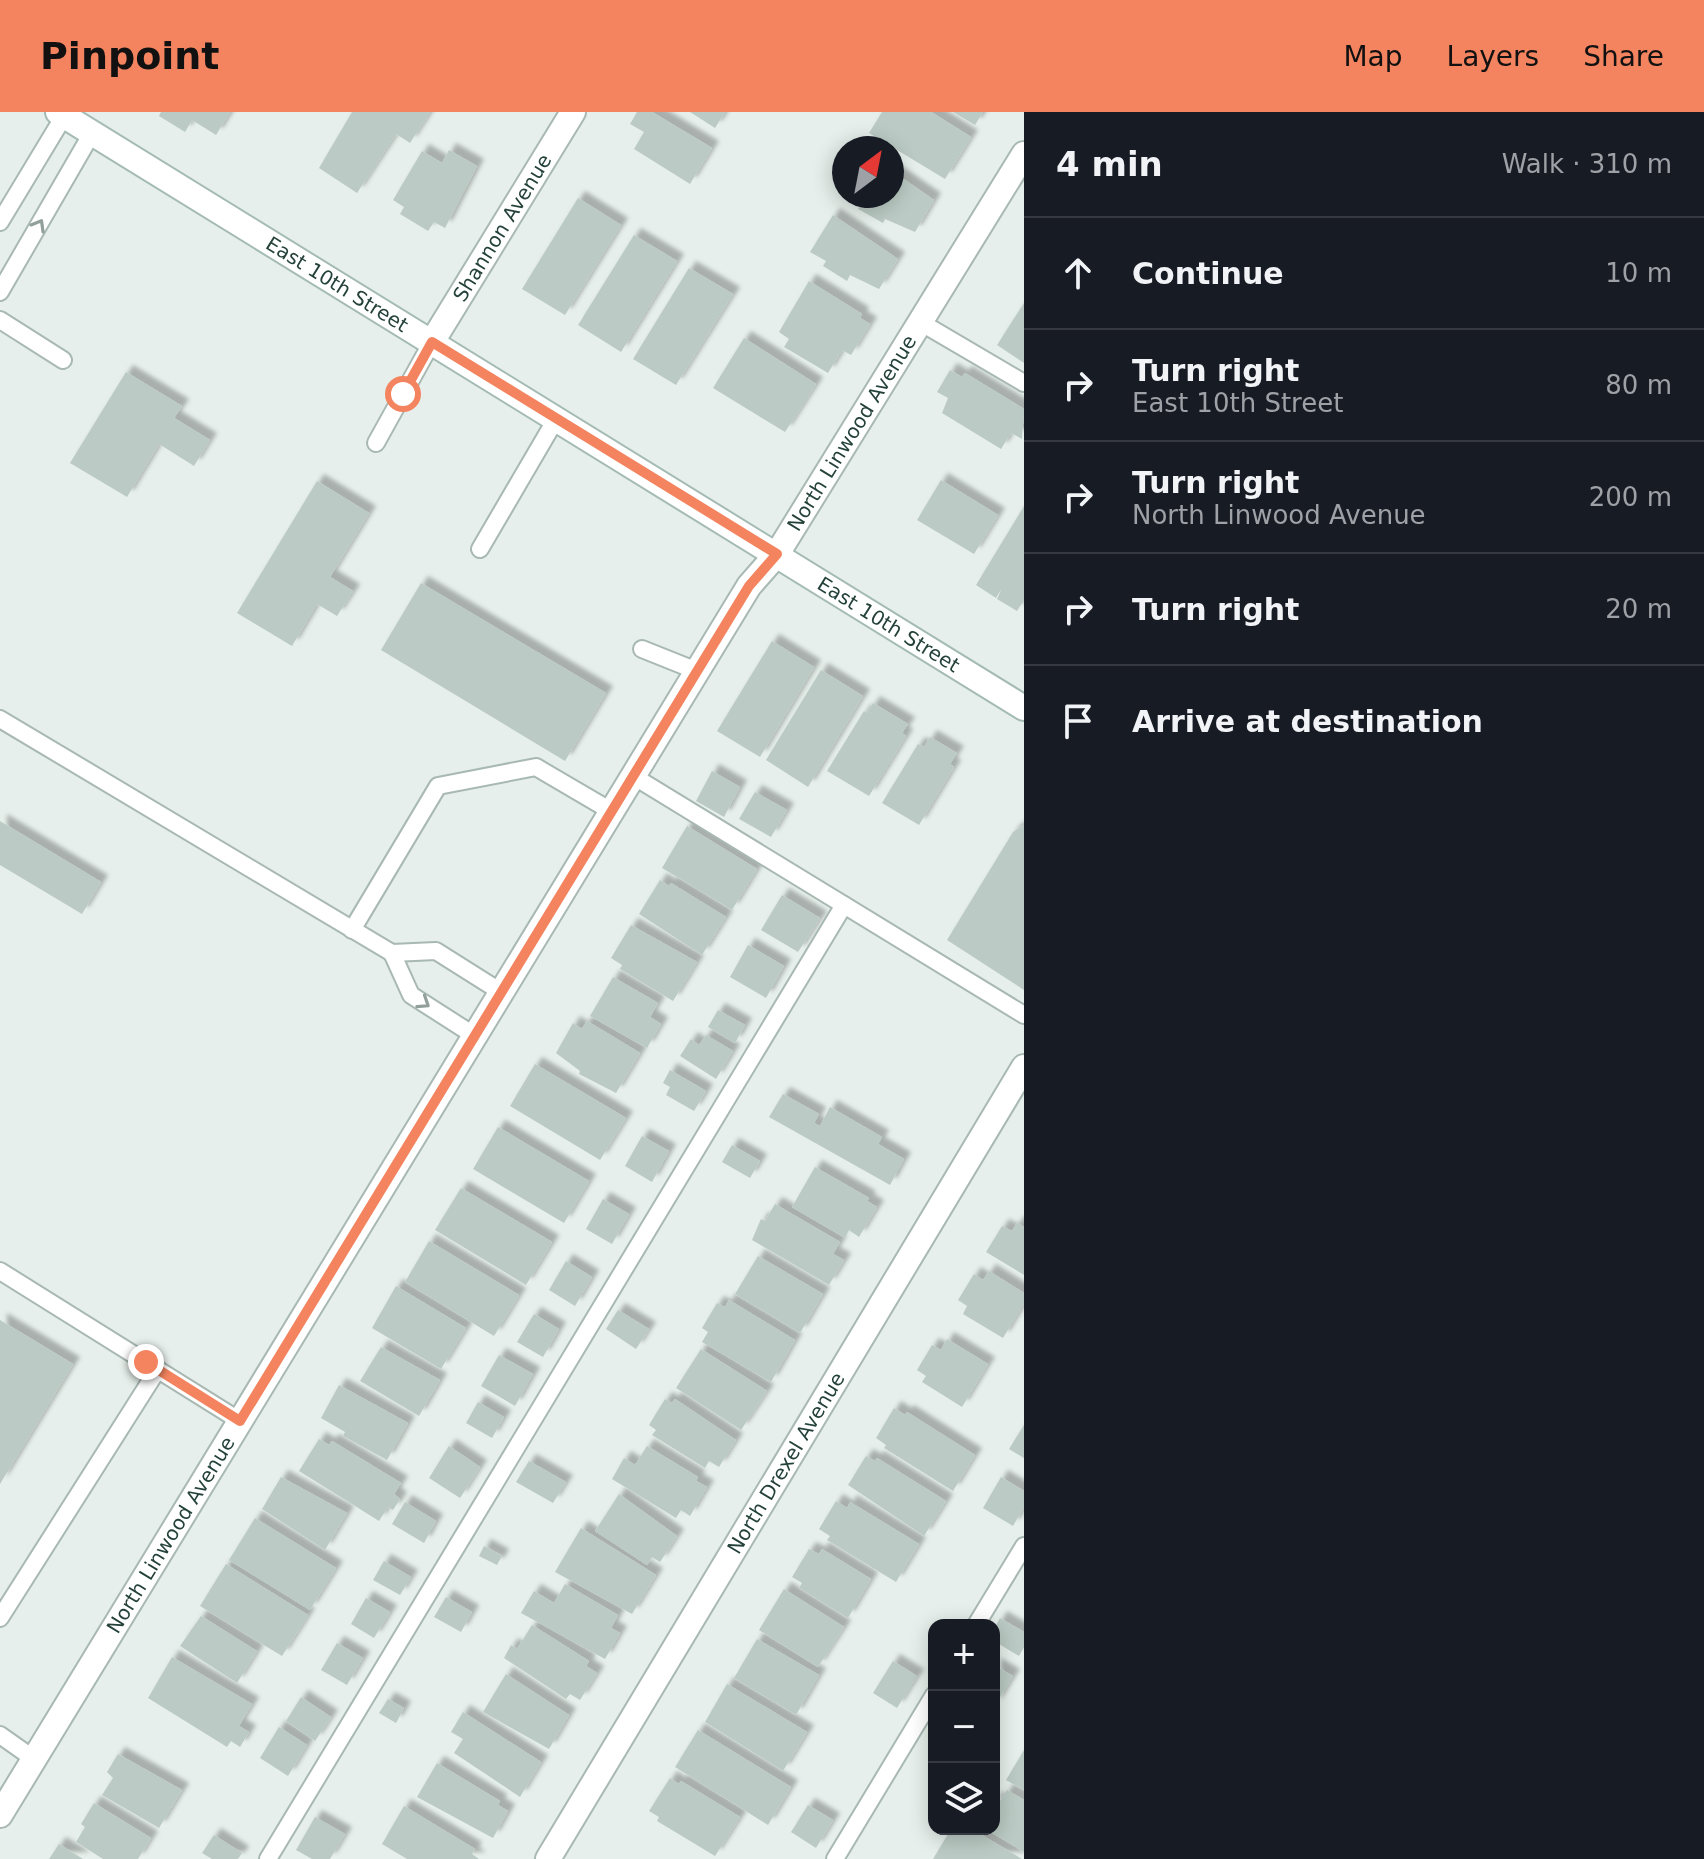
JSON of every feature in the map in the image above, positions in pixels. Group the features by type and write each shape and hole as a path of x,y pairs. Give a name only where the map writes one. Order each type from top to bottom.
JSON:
{"street":[{"name":"Shannon Avenue","path":"432,342 573,112"},
{"name":"East 10th Street","path":"76,120 1024,708"},
{"name":"North Linwood Avenue","path":"0,1815 749,586 777,554 1024,154"},
{"name":"North Drexel Avenue","path":"548,1859 1024,1067"}],"lane":[{"path":"0,222 76,120"},
{"path":"0,292 76,120"},
{"path":"0,320 63,360"},
{"path":"920,322 1024,383"},
{"path":"376,443 432,342"},
{"path":"480,549 556,419"},
{"path":"642,649 697,671"},
{"path":"0,719 392,953 436,951 501,992"},
{"path":"352,930 438,786 536,767 611,811"},
{"path":"633,776 1024,1015"},
{"path":"268,1859 844,905"},
{"path":"392,953 411,995 475,1036"},
{"path":"0,1271 240,1421"},
{"path":"0,1618 158,1369"},
{"path":"980,1619 1024,1546"},
{"path":"835,1859 928,1705"},
{"path":"0,1735 34,1759"}],"building":[{"path":"161,112 230,112 216,135 192,120 185,132 159,116"},
{"path":"352,112 430,112 410,143 396,134 357,193 319,168"},
{"path":"637,112 652,112 712,148 690,184 634,149 644,132 630,124"},
{"path":"690,112 725,112 715,128"},
{"path":"882,112 931,112 971,137 945,179 904,154 904,136 874,136 869,133"},
{"path":"953,112 983,112 975,125"},
{"path":"449,150 477,166 445,228 434,222 428,231 400,214 404,207 393,200 422,151 442,163"},
{"path":"904,179 934,200 915,232 885,219 883,223 858,209 904,208"},
{"path":"578,198 621,225 565,315 522,289"},
{"path":"833,215 898,259 879,289 850,275 847,281 823,266 826,261 810,252"},
{"path":"634,235 677,261 621,352 578,325"},
{"path":"689,268 733,294 676,385 633,359"},
{"path":"809,281 862,314 860,318 870,324 851,355 842,350 828,373 784,347 789,339 779,332"},
{"path":"1024,303 1024,363 997,345"},
{"path":"744,338 816,384 785,432 713,388"},
{"path":"950,370 962,377 965,373 1024,409 1022,439 1011,433 1001,449 942,413 948,398 937,392"},
{"path":"126,372 182,406 174,418 210,440 194,466 159,444 127,497 70,463"},
{"path":"941,480 998,515 974,554 917,520"},
{"path":"317,481 369,513 330,577 353,591 337,616 317,604 292,646 237,613"},
{"path":"1024,506 1024,600 1017,611 997,599 1002,588 996,598 976,585"},
{"path":"421,583 606,693 565,761 381,650"},
{"path":"772,641 814,667 760,757 717,731"},
{"path":"821,670 863,696 808,787 766,760"},
{"path":"873,703 908,724 902,733 906,736 869,796 827,771 864,711 867,713"},
{"path":"930,737 957,753 950,764 954,767 919,825 882,803 918,744 924,747"},
{"path":"712,771 740,787 724,817 696,801"},
{"path":"755,792 787,810 771,837 739,819"},
{"path":"0,821 101,882 82,914 0,865"},
{"path":"1024,825 1024,990 947,940 1013,832"},
{"path":"687,826 757,869 732,910 662,868"},
{"path":"660,880 669,886 671,883 726,917 702,955 639,914"},
{"path":"782,895 820,918 798,952 761,930"},
{"path":"631,925 697,962 673,1001 620,969 622,965 611,958"},
{"path":"748,945 784,966 766,998 730,977"},
{"path":"613,977 658,1003 650,1017 661,1024 647,1048 590,1016"},
{"path":"718,1010 745,1025 735,1043 708,1027"},
{"path":"587,1021 640,1053 616,1093 579,1074 580,1071 556,1053 573,1023 582,1029"},
{"path":"706,1035 733,1051 716,1079 680,1056 691,1039 699,1045"},
{"path":"535,1064 626,1118 600,1160 510,1106"},
{"path":"670,1070 706,1091 694,1111 666,1095 670,1087 663,1083"},
{"path":"783,1094 819,1114 814,1123 820,1126 830,1107 882,1137 878,1144 904,1159 890,1185 769,1117"},
{"path":"498,1127 589,1181 564,1223 473,1169"},
{"path":"642,1136 669,1151 652,1182 625,1166"},
{"path":"732,1145 760,1161 750,1178 722,1162"},
{"path":"815,1167 869,1198 867,1201 877,1207 859,1237 849,1230 845,1238 792,1207"},
{"path":"461,1188 552,1242 526,1285 435,1230"},
{"path":"603,1199 629,1214 612,1244 586,1229"},
{"path":"775,1204 840,1242 833,1254 844,1260 829,1285 752,1240 761,1219 765,1221"},
{"path":"1017,1223 1024,1227 1024,1275 986,1252 1002,1226 1012,1231"},
{"path":"429,1241 519,1295 494,1336 405,1282"},
{"path":"758,1256 823,1294 800,1333 735,1294"},
{"path":"566,1261 592,1277 575,1306 549,1290"},
{"path":"989,1271 1024,1293 1024,1303 1003,1338 963,1314 967,1306 958,1300 974,1274 983,1280"},
{"path":"396,1286 466,1328 441,1369 372,1328"},
{"path":"729,1300 795,1340 771,1382 702,1342 708,1332 702,1328 717,1303 725,1307"},
{"path":"618,1310 649,1329 636,1349 606,1329"},
{"path":"534,1314 559,1329 543,1357 517,1342"},
{"path":"0,1320 73,1364 0,1484"},
{"path":"947,1339 988,1364 962,1407 922,1382 926,1376 917,1370 932,1345 941,1350"},
{"path":"381,1347 440,1380 419,1416 360,1381"},
{"path":"701,1349 767,1391 741,1430 676,1388"},
{"path":"499,1355 533,1374 515,1406 481,1386"},
{"path":"339,1385 408,1423 387,1460 343,1436 345,1432 321,1418"},
{"path":"665,1399 672,1403 675,1399 736,1440 719,1467 709,1461 705,1468 652,1435 656,1430 649,1425"},
{"path":"478,1402 504,1417 492,1438 466,1423"},
{"path":"894,1408 905,1415 907,1412 975,1455 953,1491 884,1448 886,1445 876,1438"},
{"path":"1024,1425 1024,1458 1009,1449"},
{"path":"319,1439 329,1445 332,1441 401,1483 394,1494 400,1499 393,1510 388,1507 379,1521 299,1471"},
{"path":"449,1446 480,1467 460,1498 429,1478"},
{"path":"647,1446 698,1477 696,1481 707,1487 690,1516 681,1510 676,1518 612,1479 624,1458 635,1465"},
{"path":"866,1456 875,1461 877,1458 946,1501 924,1536 848,1485"},
{"path":"529,1461 566,1482 553,1503 516,1482"},
{"path":"281,1477 347,1513 325,1550 262,1509"},
{"path":"1001,1477 1024,1491 1024,1507 1013,1526 983,1508"},
{"path":"619,1494 677,1536 660,1562 652,1557 647,1565 595,1531"},
{"path":"836,1501 847,1508 850,1502 919,1544 896,1582 827,1540 830,1536 819,1529"},
{"path":"405,1502 436,1521 424,1543 392,1524"},
{"path":"255,1518 336,1568 310,1610 229,1560"},
{"path":"581,1528 656,1575 632,1614 555,1572"},
{"path":"484,1546 502,1556 497,1565 479,1556"},
{"path":"809,1549 819,1554 822,1549 871,1579 848,1618 799,1588 802,1583 792,1577"},
{"path":"384,1561 411,1577 400,1595 373,1580"},
{"path":"226,1564 308,1615 282,1656 200,1606"},
{"path":"565,1584 618,1615 611,1628 620,1633 605,1659 521,1613 534,1591 554,1603"},
{"path":"784,1589 844,1627 818,1667 759,1630"},
{"path":"446,1597 472,1612 461,1632 434,1617"},
{"path":"366,1598 390,1612 374,1638 351,1624"},
{"path":"201,1616 257,1651 237,1683 180,1646"},
{"path":"999,1619 1024,1632 1024,1647 1019,1656 1000,1645"},
{"path":"532,1625 589,1661 586,1666 597,1673 580,1700 570,1694 566,1699 504,1658 511,1645 517,1649"},
{"path":"757,1639 819,1675 796,1715 734,1678"},
{"path":"337,1643 363,1658 347,1685 321,1670"},
{"path":"172,1657 252,1704 239,1726 249,1732 240,1747 231,1741 227,1747 148,1698"},
{"path":"893,1661 917,1676 897,1708 873,1693"},
{"path":"1000,1668 1013,1676 1000,1697"},
{"path":"506,1674 569,1715 549,1749 483,1712"},
{"path":"727,1684 807,1732 783,1771 705,1722"},
{"path":"301,1697 331,1717 315,1741 286,1721"},
{"path":"388,1699 404,1708 396,1723 379,1713"},
{"path":"463,1712 541,1762 520,1797 454,1753 463,1739 451,1732"},
{"path":"279,1727 307,1745 288,1776 260,1758"},
{"path":"698,1730 791,1787 768,1825 675,1767"},
{"path":"1024,1750 1024,1790 1006,1780"},
{"path":"118,1754 182,1790 159,1828 102,1795 113,1778 107,1772"},
{"path":"437,1763 500,1801 498,1805 508,1811 493,1838 417,1797"},
{"path":"670,1778 679,1784 681,1781 740,1817 715,1856 657,1821 659,1817 649,1811"},
{"path":"1007,1790 1024,1800 1024,1852 996,1835 1000,1835 1000,1801"},
{"path":"94,1803 151,1838 138,1859 103,1859 76,1842 85,1827 81,1824"},
{"path":"808,1805 833,1820 816,1848 791,1832"},
{"path":"404,1806 475,1849 472,1854 479,1859 407,1859 382,1844"},
{"path":"315,1817 345,1834 330,1859 312,1859 296,1850"},
{"path":"214,1835 242,1853 238,1859 212,1859 202,1853"},
{"path":"947,1835 982,1835 1022,1859 933,1859"},
{"path":"59,1844 83,1859 49,1859"}],"route":[{"path":"146,1362 240,1421 749,586 777,554 432,342 403,394"}]}
